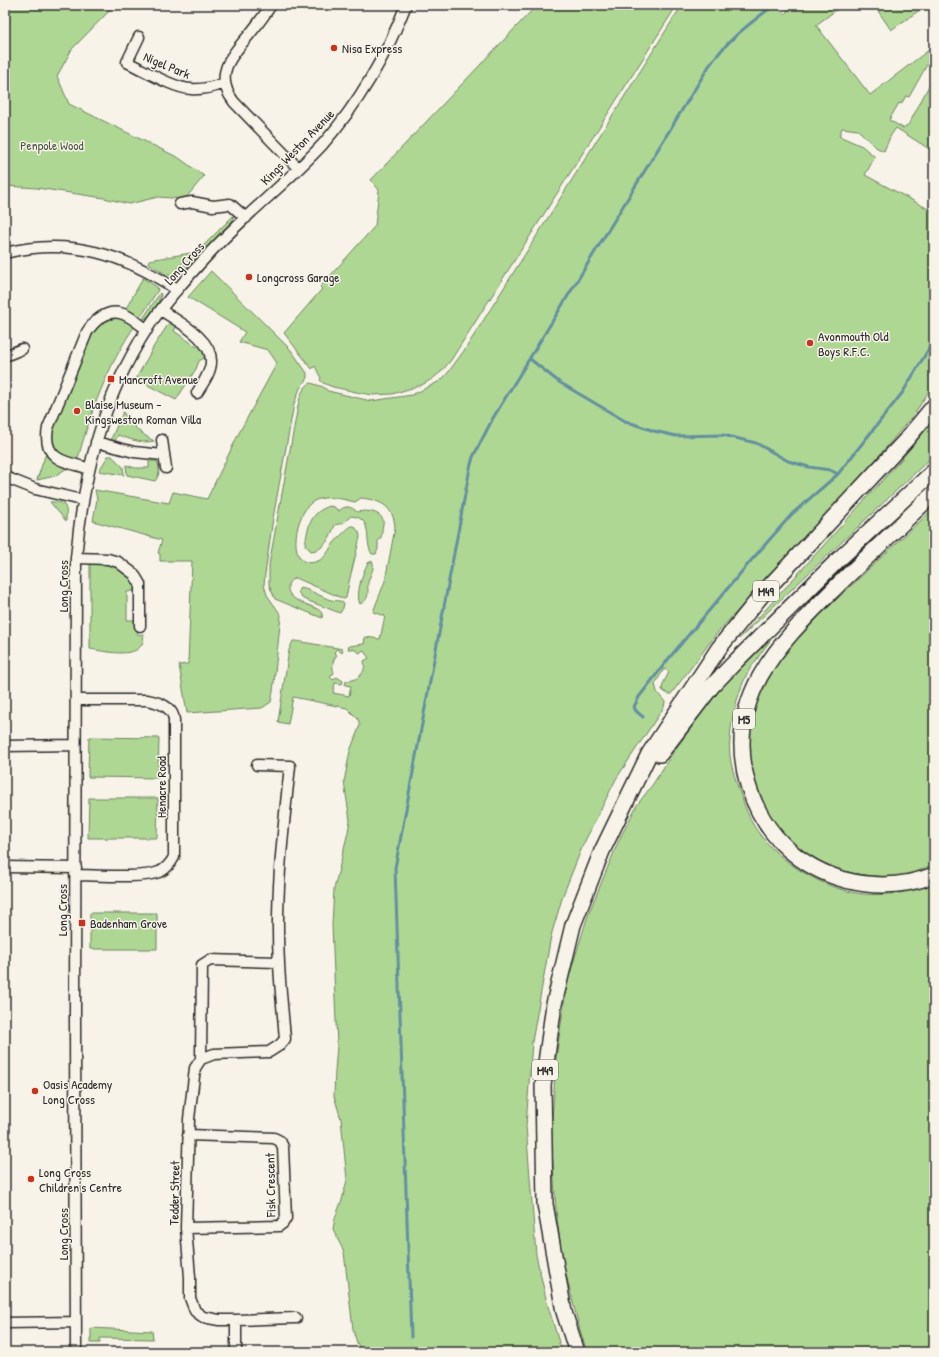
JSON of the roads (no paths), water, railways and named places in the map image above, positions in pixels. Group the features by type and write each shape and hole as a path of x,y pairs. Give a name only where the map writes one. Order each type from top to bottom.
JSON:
{"highway":[{"name":"M49","path":"577,1352 564,1312 545,1204 543,1085 554,1004 573,925 602,851 649,754 719,648 765,591 905,441 934,406"},
{"path":"628,798 677,730 712,686 838,560 934,471"},
{"name":"M5","path":"934,493 816,607 785,640 770,659 758,679 749,700 745,717 742,746 743,764 746,778 758,811 778,839 792,853 808,864 834,877 868,884 897,884 911,882 934,875"}],"street":[{"path":"271,5 229,59 225,84 234,102 298,168"},
{"name":"Kings Weston Avenue","path":"246,218 322,144 345,116 366,87 384,55 406,5"},
{"name":"Nigel Park","path":"139,37 127,62 167,81 186,88 203,89 225,84"},
{"path":"180,204 192,202 213,206 230,204 246,218"},
{"name":"Long Cross","path":"76,1352 76,558 82,500 88,468 109,403 122,374 147,330 176,290 207,256 246,218"},
{"path":"5,253 39,247 71,248 99,253 136,265 158,277 176,290"},
{"path":"161,310 200,338 207,346 211,354 211,363 208,374 197,393"},
{"path":"88,468 63,461 56,457 50,452 46,438 48,428 87,332 92,323 108,313 121,313 147,330"},
{"path":"5,356 22,349"},
{"path":"162,440 166,468"},
{"path":"96,442 134,452 163,455"},
{"path":"5,477 35,489 82,500"},
{"path":"76,558 108,559 118,562 134,574 140,584 140,626"},
{"name":"Henacre Road","path":"75,871 139,876 150,875 161,871 169,865 174,857 174,720 171,711 158,702 147,700 76,700"},
{"path":"5,746 75,745"},
{"path":"257,765 290,766 278,903 278,962 285,1038 280,1045 269,1052 214,1054 201,1059 202,965 210,960 278,962"},
{"path":"5,867 75,871"},
{"name":"Tedder Street","path":"201,1059 195,1068 188,1135 186,1228 190,1298 192,1307 199,1314 208,1319 236,1320 296,1318"},
{"name":"Fisk Crescent","path":"186,1228 279,1226 286,1218 283,1147 280,1141 274,1138 188,1135"},
{"path":"236,1320 236,1352"},
{"path":"5,1323 76,1322"}],"waterway":[{"path":"411,1337 395,868 470,468 473,457 493,418 709,66 731,40 774,5"},
{"path":"838,474 903,392 934,340"},
{"path":"530,359 559,382 625,421 654,431 676,436 723,435 756,443 788,461 809,467 830,470 838,474 792,514 670,657 639,697 634,707 643,717"}],"place":[{"name":"Nisa Express","path":"334,48"},
{"name":"Longcross Garage","path":"249,277"},
{"name":"Avonmouth Old Boys R.F.C.","path":"810,343"},
{"name":"Mancroft Avenue","path":"111,379"},
{"name":"Blaise Museum - Kingsweston Roman Villa","path":"77,411"},
{"name":"Badenham Grove","path":"82,923"},
{"name":"Oasis Academy Long Cross","path":"35,1091"},
{"name":"Long Cross Children's Centre","path":"31,1179"}],"park label":[{"name":"Penpole Wood","path":"52,145"}]}
